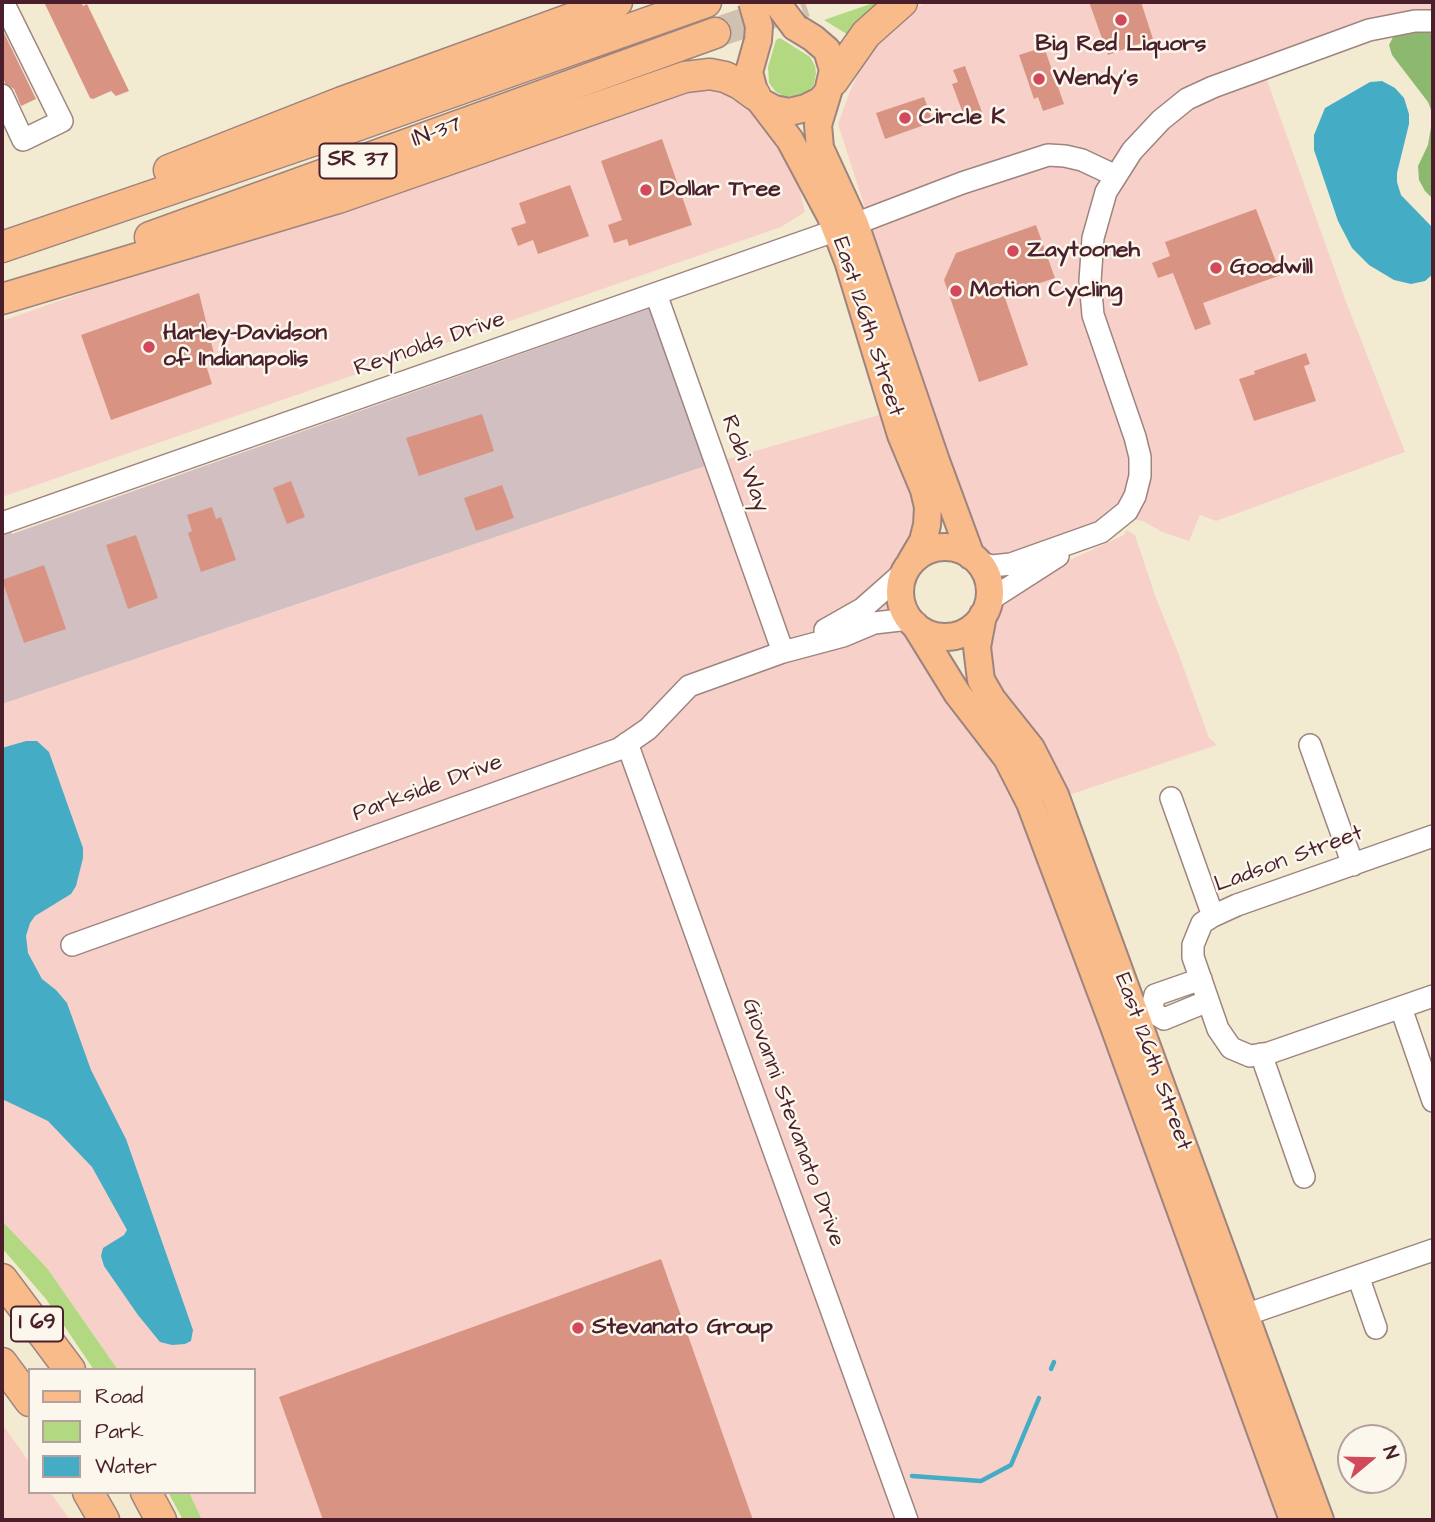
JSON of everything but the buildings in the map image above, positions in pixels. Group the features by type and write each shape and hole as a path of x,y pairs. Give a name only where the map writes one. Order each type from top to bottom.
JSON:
{"highway":[{"path":"2,232 342,102 617,2"},
{"name":"IN-37","path":"2,247 706,2"},
{"path":"830,86 866,34 902,2"},
{"name":"IN-37","path":"2,292 715,33"},
{"path":"2,299 338,198 685,77 710,74 734,80 758,98"},
{"name":"I 69","path":"2,1279 68,1368"},
{"name":"I 69","path":"2,1363 28,1398"},
{"path":"89,1494 104,1520"},
{"path":"147,1494 161,1520"}],"main road":[{"path":"752,2 758,21 758,40 749,72 751,87 758,98 774,110 795,112 813,105 830,86 831,60 827,50 795,26 776,2"},
{"name":"East 126th Street","path":"830,86 819,120 818,140 825,163 846,227 975,559"},
{"name":"East 126th Street","path":"758,98 778,122 846,227 898,425 926,499 926,532 908,567"},
{"path":"934,548 954,548 975,559 988,580 986,608 970,629 952,636 932,635 912,622 903,608 900,596 901,583 908,567 917,556 934,548"},
{"name":"East 126th Street","path":"986,608 976,647 981,680 992,699 1031,748 1055,795 1133,1017 1320,1520"},
{"name":"East 126th Street","path":"912,622 1019,780 1133,1017 1293,1520"}],"street":[{"path":"2,95 23,140 62,121 3,2"},
{"path":"975,559 992,566 1011,564 1089,537 1101,532 1126,511 1135,496 1140,476 1140,457 1093,315 1090,281 1093,238 1106,192 1132,151 1187,99 1213,87 1368,30 1415,21 1433,21"},
{"name":"Reynolds Drive","path":"2,523 846,227 962,183 1048,155 1082,160 1115,176"},
{"name":"Robi Way","path":"656,294 783,652"},
{"path":"986,608 1089,537"},
{"name":"Parkside Drive","path":"72,945 619,749 648,729 689,686 783,652 849,618 869,604 908,567"},
{"name":"Parkside Drive","path":"783,652 815,645 874,623 912,622"},
{"name":"Giovanni Stevanato Drive","path":"627,743 907,1520"},
{"path":"1310,745 1353,865"},
{"path":"1171,798 1213,916"},
{"name":"Ladson Street","path":"1261,1054 1250,1055 1231,1048 1218,1029 1193,957 1193,945 1202,923 1237,905 1433,836"},
{"path":"1133,1017 1155,995 1201,979"},
{"path":"1304,1177 1261,1054 1433,996"},
{"path":"1133,1017 1164,1019 1208,1001"},
{"path":"1401,1008 1433,1101"},
{"path":"1245,1315 1433,1250"},
{"path":"1358,1276 1376,1328"}],"shaded area":[{"path":"927,2 1433,2 1433,23 1263,69 1345,299 1405,452 1216,521 1200,515 1189,541 1162,532 1143,521 1112,516 1016,556 992,558 982,552 924,391 838,124 866,57 890,21"},
{"path":"664,88 756,89 797,179 805,212 781,227 2,497 2,321"},
{"path":"651,308 714,463 2,704 2,502 12,534"},
{"path":"886,413 919,510 915,534 897,561 893,607 905,635 1001,765 1030,822 1285,1520 202,1520 190,1494 256,1494 256,1368 117,1368 47,1268 2,1221 2,704 714,463"},
{"path":"1127,530 1135,535 1209,738 1217,745 1069,795 1039,740 1011,706 994,677 989,652 993,622 1004,604 1044,572 1124,535"},
{"path":"2,1424 28,1460 28,1494 51,1494 70,1520 2,1520"}],"green space":[{"path":"876,2 890,2 850,36 824,20"},
{"path":"1433,32 1433,115 1428,102 1392,55 1389,45 1394,35"},
{"path":"780,38 810,57 815,66 814,84 807,93 800,96 785,97 776,92 769,83 768,67 776,40"},
{"path":"1433,115 1433,199 1419,180 1418,166 1428,145"},
{"path":"2,1221 47,1268 117,1368 93,1368 46,1299 2,1248"},
{"path":"169,1494 190,1494 202,1520 183,1520"}],"water":[{"path":"1382,81 1395,88 1404,98 1409,114 1397,173 1401,195 1433,228 1433,274 1425,281 1411,284 1394,280 1369,265 1352,248 1338,221 1314,150 1314,135 1325,108 1370,82"},
{"path":"26,741 37,741 49,752 83,848 76,886 71,894 35,916 30,923 26,936 28,953 42,979 67,1003 91,1070 126,1139 193,1330 191,1341 185,1344 160,1342 104,1266 101,1256 103,1248 124,1235 127,1230 92,1167 48,1121 2,1099 2,748"}],"waterway":[{"path":"1051,1369 1054,1362"},
{"path":"912,1476 981,1481 1011,1465 1039,1398"}],"tunnel":[{"path":"715,33 805,2"}],"place":[{"name":"Big Red Liquors","path":"1121,20"},
{"name":"Wendy's","path":"1039,79"},
{"name":"Circle K","path":"905,118"},
{"name":"Dollar Tree","path":"646,190"},
{"name":"Zaytooneh","path":"1013,251"},
{"name":"Goodwill","path":"1216,268"},
{"name":"Motion Cycling","path":"956,291"},
{"name":"Harley-Davidson of Indianapolis","path":"149,347"},
{"name":"Stevanato Group","path":"578,1328"}]}
